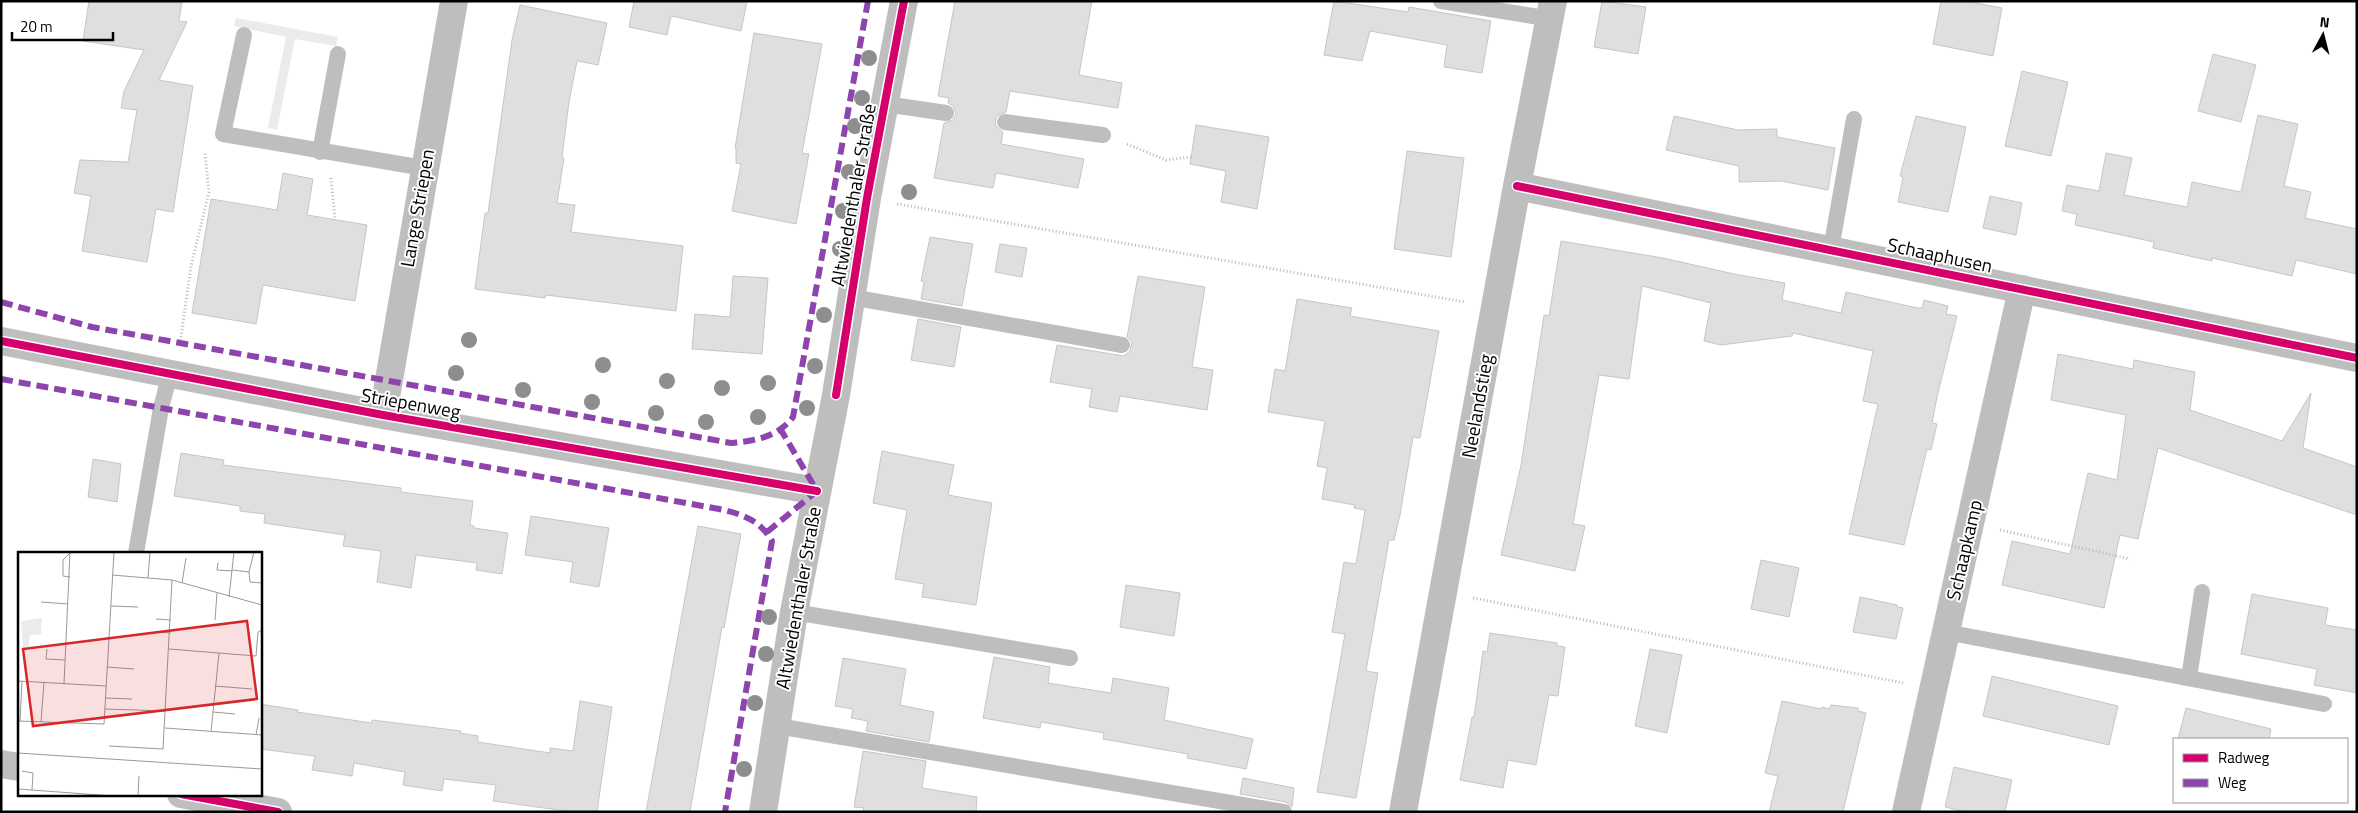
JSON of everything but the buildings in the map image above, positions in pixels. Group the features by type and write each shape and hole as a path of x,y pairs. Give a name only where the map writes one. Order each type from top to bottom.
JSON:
{"street":[{"name":"Lange Striepen","path":"383,415 454,1"},
{"name":"Altwiedenthaler Straße","path":"763,812 794,612 817,491 867,198 904,1"},
{"name":"Neelandstieg","path":"1403,812 1517,186 1552,10"},
{"name":"Schaaphusen","path":"1517,186 2357,358"},
{"name":"Schaapkamp","path":"1906,812 2022,289"},
{"name":"Striepenweg","path":"1,341 383,415 817,491"},
{"path":"1,764 18,767"},
{"path":"192,796 278,812"}],"lane":[{"path":"1440,1 1552,10"},
{"path":"244,35 223,134 320,152 424,168"},
{"path":"320,152 338,54"},
{"path":"885,104 946,113"},
{"path":"1831,249 1854,119"},
{"path":"1005,122 1103,135"},
{"path":"851,297 1122,345"},
{"path":"136,552 161,408 170,373"},
{"path":"2189,678 2202,592"},
{"path":"794,612 1070,658"},
{"path":"1946,632 2324,704"},
{"path":"777,726 1284,812"}],"path":[{"path":"170,373 180,344 191,266 209,192 204,143 223,134"},
{"path":"1103,135 1166,160 1191,157"},
{"path":"320,152 332,180 335,220"},
{"path":"867,198 1495,307"},
{"path":"1970,523 2130,559"},
{"path":"1443,592 1934,689"}],"shaded area":[{"path":"236,18 338,37 336,46 295,39 277,130 268,128 286,37 234,26"}],"marked path":[{"path":"1,302 92,327 731,443 765,437 780,429 793,417 868,1"},
{"path":"1,379 719,509 750,519 762,528 772,541 725,812"},
{"path":"767,532 817,491 781,430"}],"cycle path":[{"path":"836,395 867,198 904,1"},
{"path":"1517,186 2357,358"},
{"path":"1,341 383,415 817,491"},
{"path":"192,796 278,812"}]}
